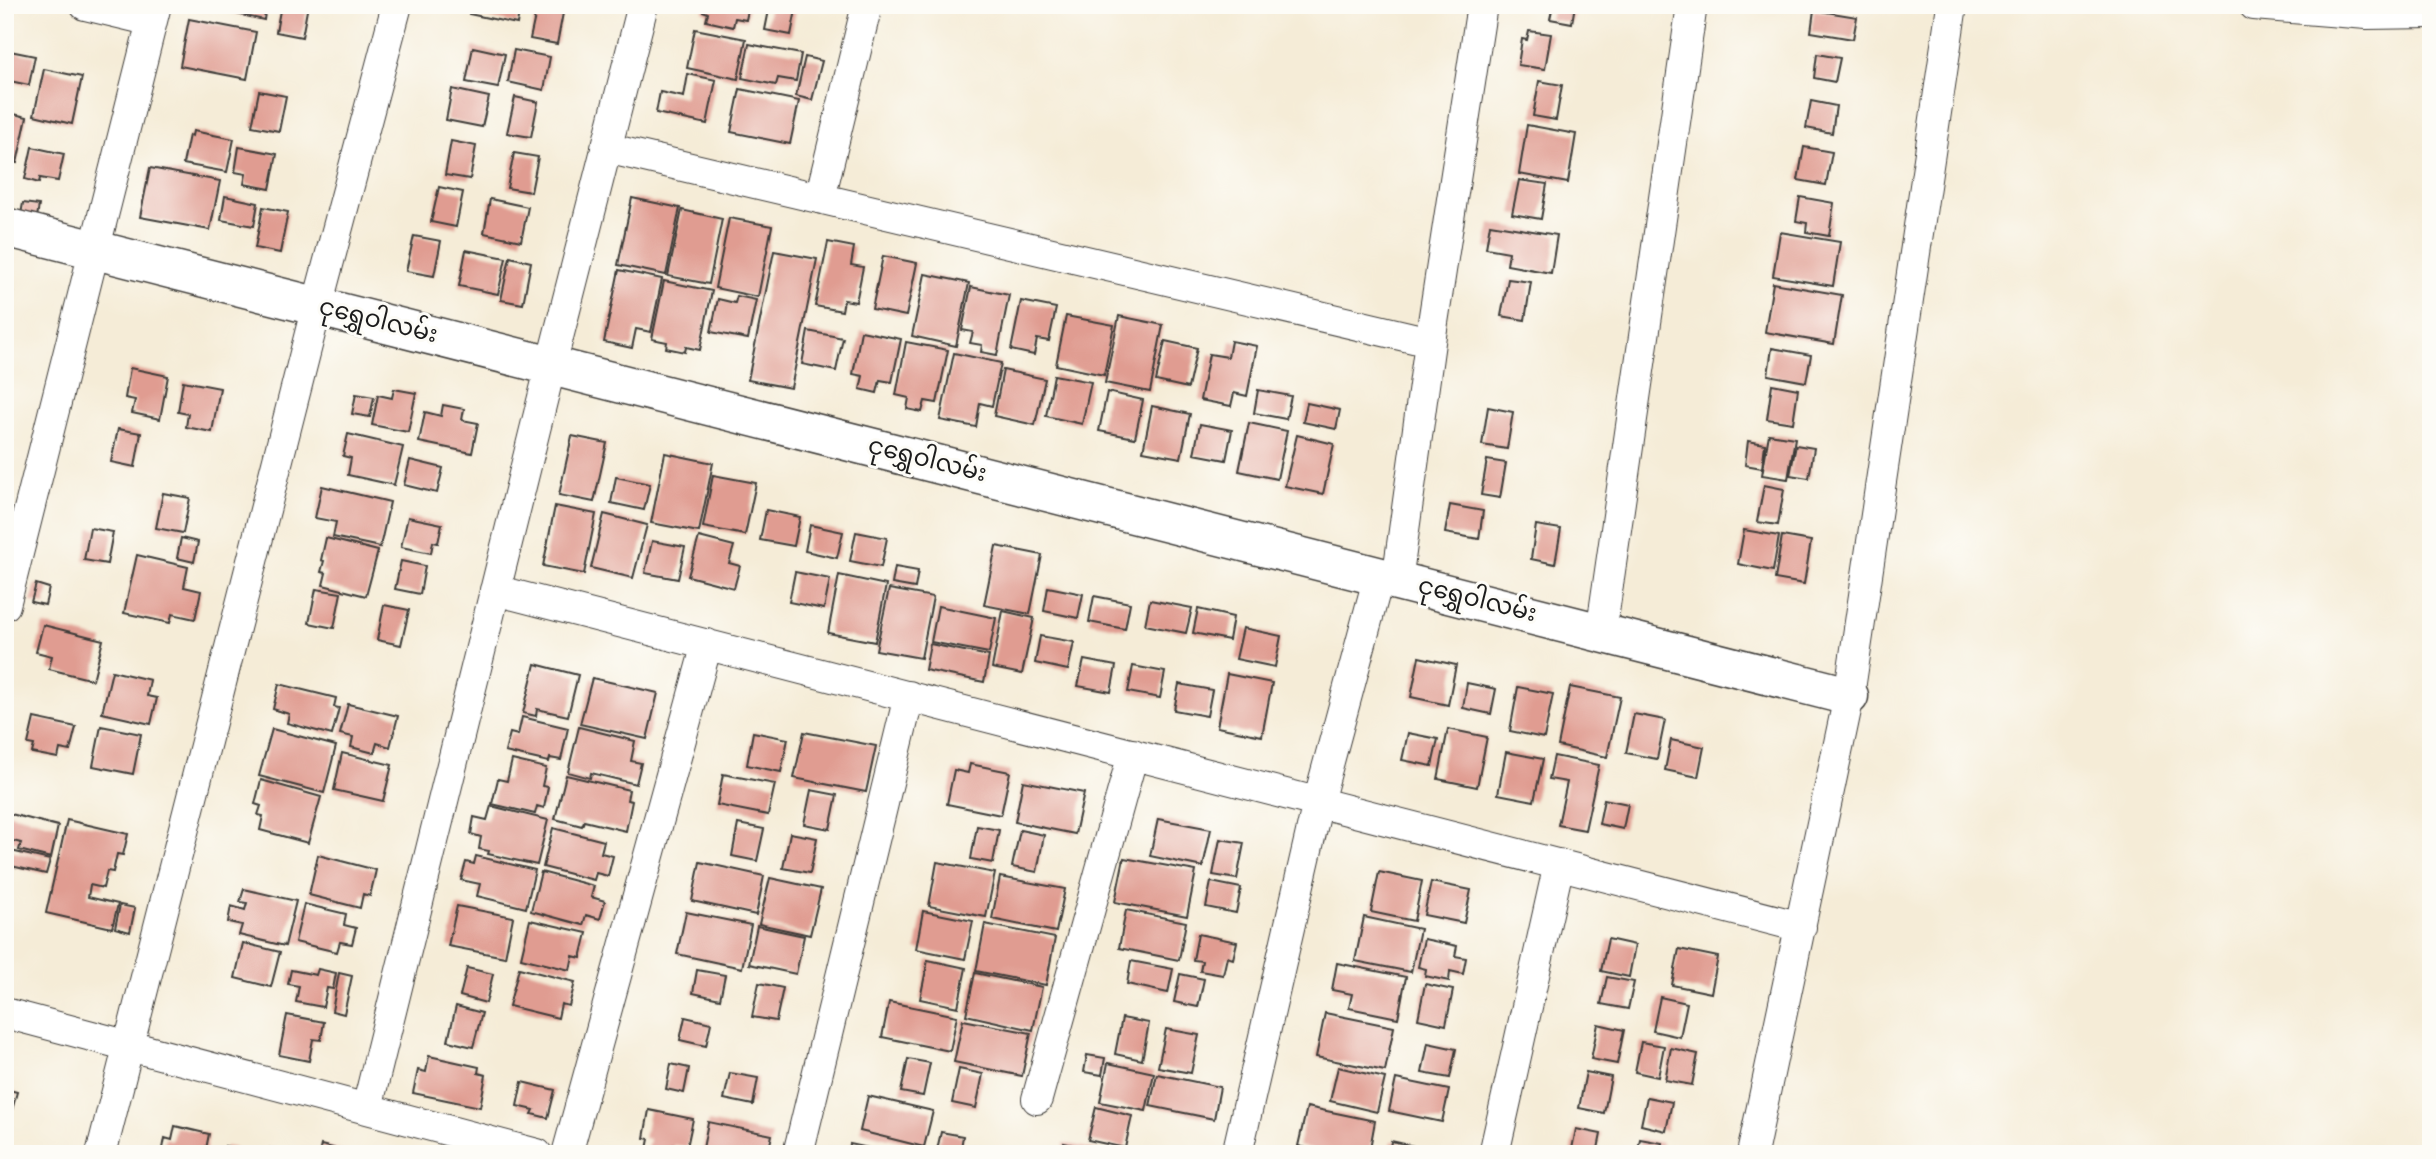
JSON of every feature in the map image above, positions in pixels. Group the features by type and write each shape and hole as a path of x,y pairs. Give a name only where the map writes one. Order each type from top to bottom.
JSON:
{"street":[{"path":"5,605 154,13 85,5"},
{"path":"101,1154 317,306 397,5"},
{"path":"367,1108 643,5"},
{"path":"820,198 867,5"},
{"path":"1237,1154 1318,802 1388,579 1430,342 1482,5"},
{"path":"1601,633 1692,5"},
{"path":"1752,1154 1849,696 1952,5"},
{"path":"2254,5 2367,14 2431,13"},
{"path":"606,148 1430,342"},
{"name":"ငုရွှေဝါလမ်း","path":"5,227 1849,696"},
{"path":"495,590 1801,927"},
{"path":"567,1154 707,644"},
{"path":"798,1154 909,696"},
{"path":"1037,1099 1133,754"},
{"path":"1494,1154 1559,864"},
{"path":"5,1013 537,1154"}],"building":[{"path":"195,5 266,5 264,20"},
{"path":"281,5 308,5 302,37 276,32"},
{"path":"470,5 520,5 517,24 469,14"},
{"path":"704,5 749,5 746,20 735,18 733,27 706,21 708,13 703,11"},
{"path":"770,5 797,5 791,35 765,30"},
{"path":"1553,5 1575,5 1572,23 1550,19"},
{"path":"537,7 563,13 557,44 530,39"},
{"path":"1814,10 1857,17 1853,39 1811,32"},
{"path":"189,19 256,32 247,79 180,66"},
{"path":"695,29 746,39 738,79 687,68"},
{"path":"1529,31 1551,34 1545,69 1518,65 1522,39 1527,40"},
{"path":"749,44 801,54 796,81 778,78 776,85 742,78"},
{"path":"473,47 505,54 498,88 466,82"},
{"path":"5,50 35,56 29,85 5,80"},
{"path":"514,50 550,57 544,90 508,82"},
{"path":"1817,54 1840,58 1835,82 1814,78"},
{"path":"805,57 822,61 812,100 796,96"},
{"path":"44,69 82,77 72,124 34,115"},
{"path":"688,74 716,80 707,124 656,113 660,92 684,97"},
{"path":"1539,81 1562,85 1556,120 1533,116"},
{"path":"452,89 489,97 482,127 446,120"},
{"path":"740,89 799,101 790,144 731,132"},
{"path":"259,91 286,96 279,131 252,126"},
{"path":"515,97 538,102 531,137 507,133"},
{"path":"1811,101 1836,106 1832,133 1806,128"},
{"path":"5,112 27,117 17,163 5,161"},
{"path":"1527,125 1576,134 1568,183 1519,174"},
{"path":"193,131 234,139 227,172 183,164 189,135 192,136"},
{"path":"451,141 476,146 470,179 445,175"},
{"path":"32,147 64,154 58,181 40,178 39,183 25,179"},
{"path":"239,147 277,154 270,189 244,184 246,174 235,172"},
{"path":"1804,147 1832,152 1826,185 1798,180"},
{"path":"514,153 538,157 531,192 507,188"},
{"path":"150,168 220,181 210,230 140,217"},
{"path":"1519,180 1547,184 1541,219 1512,214"},
{"path":"439,187 463,192 456,227 431,222"},
{"path":"225,196 258,203 254,226 221,220"},
{"path":"1800,197 1834,203 1829,236 1806,232 1807,223 1796,221"},
{"path":"632,198 680,208 666,275 618,265"},
{"path":"490,199 528,207 521,241 484,233"},
{"path":"23,203 39,205 36,223 20,220"},
{"path":"263,207 288,212 280,253 255,248"},
{"path":"682,210 722,219 709,284 668,276"},
{"path":"729,218 772,226 758,297 715,288"},
{"path":"1490,224 1557,235 1551,273 1507,265 1509,252 1486,248"},
{"path":"1780,232 1840,242 1833,286 1773,276"},
{"path":"414,236 441,241 434,276 406,271"},
{"path":"828,242 854,247 851,265 863,267 856,302 844,300 842,311 815,306"},
{"path":"466,250 506,258 498,294 459,286"},
{"path":"774,251 817,259 791,388 748,380"},
{"path":"883,256 917,263 906,316 872,309"},
{"path":"510,257 531,262 523,304 501,300"},
{"path":"619,270 662,279 651,332 636,329 632,348 604,342"},
{"path":"925,274 969,283 956,346 912,336"},
{"path":"1508,279 1531,282 1525,320 1501,316"},
{"path":"664,281 712,291 700,350 686,347 685,352 666,348 667,342 652,339"},
{"path":"1773,283 1842,295 1834,344 1765,332"},
{"path":"971,287 1009,295 997,355 981,352 982,345 970,343 973,332 962,330"},
{"path":"5,291 13,293 6,324 5,324"},
{"path":"737,296 756,300 748,339 711,332 718,299 735,303"},
{"path":"1021,301 1056,308 1049,341 1037,339 1034,355 1011,350"},
{"path":"1066,316 1114,325 1104,375 1056,365"},
{"path":"1119,316 1163,325 1150,392 1105,383"},
{"path":"808,331 843,338 836,371 802,364"},
{"path":"861,331 901,339 892,382 880,380 877,393 860,389 863,376 853,374"},
{"path":"1165,341 1197,348 1188,388 1156,381"},
{"path":"1231,341 1257,346 1247,396 1234,393 1231,406 1200,400 1209,354 1228,357"},
{"path":"906,342 948,350 937,403 925,401 922,412 907,409 909,398 896,395"},
{"path":"1772,348 1811,355 1806,382 1768,375"},
{"path":"954,353 1001,363 992,406 980,403 976,427 940,420"},
{"path":"130,368 168,376 160,419 132,413 135,400 125,398"},
{"path":"1003,370 1045,379 1035,425 994,416"},
{"path":"1054,375 1091,382 1082,424 1046,416"},
{"path":"183,381 220,388 212,432 186,427 188,414 178,412"},
{"path":"1772,384 1798,389 1793,423 1767,419"},
{"path":"394,389 416,393 408,432 372,425 378,395 392,398"},
{"path":"1258,390 1291,396 1286,419 1254,413"},
{"path":"1107,392 1143,400 1135,438 1099,431"},
{"path":"356,394 374,397 370,417 352,414"},
{"path":"1307,403 1340,410 1336,429 1303,422"},
{"path":"443,405 464,409 462,420 478,423 472,453 419,442 425,412 441,416"},
{"path":"1152,406 1190,414 1181,458 1143,451"},
{"path":"1488,407 1513,412 1507,449 1482,445"},
{"path":"1249,423 1287,431 1277,479 1239,471"},
{"path":"1200,424 1232,430 1226,460 1194,454"},
{"path":"118,429 141,433 135,467 111,462"},
{"path":"348,434 403,447 394,485 348,475 351,458 343,456"},
{"path":"1769,434 1795,438 1788,479 1762,475"},
{"path":"1297,435 1334,444 1323,494 1285,486"},
{"path":"572,436 607,443 594,502 559,495"},
{"path":"1748,441 1765,444 1762,468 1745,465"},
{"path":"1796,445 1814,448 1809,478 1790,475"},
{"path":"665,453 713,463 699,532 651,523"},
{"path":"410,460 443,468 437,493 404,485"},
{"path":"1487,460 1506,463 1500,498 1481,495"},
{"path":"713,475 756,483 745,535 703,527"},
{"path":"616,477 650,484 644,510 611,503"},
{"path":"1764,485 1784,489 1778,525 1757,522"},
{"path":"322,486 390,502 380,547 333,537 336,522 315,518"},
{"path":"163,493 190,498 183,533 156,528"},
{"path":"1450,505 1483,511 1479,539 1445,533"},
{"path":"555,506 596,514 584,574 543,566"},
{"path":"766,510 800,517 794,546 760,540"},
{"path":"604,514 647,525 633,578 591,568"},
{"path":"408,517 442,524 438,543 433,542 431,553 401,547"},
{"path":"810,525 843,532 837,558 805,551"},
{"path":"1536,525 1561,529 1555,564 1531,559"},
{"path":"90,528 113,532 107,564 84,560"},
{"path":"1744,530 1779,536 1773,571 1738,564"},
{"path":"856,532 887,538 881,567 850,561"},
{"path":"1782,536 1811,541 1804,584 1775,579"},
{"path":"699,537 734,546 729,563 740,566 734,588 688,576"},
{"path":"181,538 198,542 194,562 177,558"},
{"path":"326,538 378,551 366,596 323,585 326,573 321,572 324,561 321,560"},
{"path":"652,541 685,547 678,579 645,573"},
{"path":"996,546 1042,555 1030,614 984,605"},
{"path":"137,555 188,567 184,587 201,591 195,619 172,614 170,623 124,613"},
{"path":"401,561 425,566 420,594 395,589"},
{"path":"895,567 918,571 915,588 892,584"},
{"path":"795,572 830,579 824,609 789,602"},
{"path":"839,575 886,585 875,642 828,633"},
{"path":"36,584 49,588 45,605 31,602"},
{"path":"1048,587 1083,594 1078,618 1044,611"},
{"path":"316,589 341,593 334,628 309,623"},
{"path":"889,589 933,597 921,658 876,650"},
{"path":"1094,596 1130,603 1125,629 1089,622"},
{"path":"1150,600 1192,608 1186,633 1145,625"},
{"path":"384,605 409,610 401,645 377,640"},
{"path":"938,606 996,618 989,653 931,642"},
{"path":"1198,609 1233,617 1229,640 1193,633"},
{"path":"1003,611 1034,618 1022,674 992,668"},
{"path":"43,625 103,640 93,680 49,669 52,656 36,652"},
{"path":"1243,628 1281,636 1275,667 1236,659"},
{"path":"1040,636 1074,642 1068,670 1035,663"},
{"path":"930,644 989,656 984,682 925,670"},
{"path":"1419,657 1456,665 1448,705 1411,697"},
{"path":"1084,660 1116,666 1111,692 1078,686"},
{"path":"535,664 578,675 568,716 537,709 536,716 523,713"},
{"path":"1133,666 1165,672 1160,698 1128,692"},
{"path":"112,671 150,680 147,696 157,698 151,724 102,713"},
{"path":"1227,674 1272,683 1262,736 1217,727"},
{"path":"592,678 658,693 647,739 580,724"},
{"path":"1467,683 1496,689 1491,714 1463,708"},
{"path":"279,684 336,698 334,707 339,708 332,735 287,723 289,714 273,709"},
{"path":"1179,684 1212,690 1207,716 1174,710"},
{"path":"1518,687 1553,694 1544,738 1510,731"},
{"path":"1570,687 1620,697 1607,757 1558,746"},
{"path":"348,704 398,716 390,747 377,743 374,753 351,747 353,737 340,734"},
{"path":"1634,714 1665,720 1657,759 1626,753"},
{"path":"522,717 568,728 561,760 550,758 549,762 505,752 510,733 518,735"},
{"path":"34,718 76,727 70,751 60,749 58,758 32,753 34,745 28,744"},
{"path":"101,726 141,734 133,774 93,766"},
{"path":"579,727 635,741 631,761 641,763 636,784 591,773 590,778 568,772"},
{"path":"272,729 336,746 324,793 259,776"},
{"path":"1448,729 1487,737 1477,787 1438,779"},
{"path":"753,732 788,739 781,772 747,765"},
{"path":"804,732 876,746 866,792 794,778"},
{"path":"1408,733 1438,739 1432,766 1402,760"},
{"path":"1671,740 1704,747 1698,777 1665,770"},
{"path":"1506,752 1543,759 1534,801 1498,794"},
{"path":"342,753 392,765 383,801 334,790"},
{"path":"1554,756 1599,765 1585,830 1558,825 1567,782 1549,779"},
{"path":"512,760 546,768 542,786 548,787 544,808 537,806 535,814 492,804 498,779 507,781"},
{"path":"970,764 1010,772 1001,815 947,804 954,770 968,773"},
{"path":"723,774 775,784 768,815 717,805"},
{"path":"566,775 629,790 627,800 632,801 626,831 584,821 582,826 555,819"},
{"path":"261,780 321,797 308,843 260,830 263,816 258,815 261,806 255,804"},
{"path":"1023,781 1084,793 1075,834 1015,822"},
{"path":"811,790 837,795 830,829 804,824"},
{"path":"1604,799 1628,804 1623,829 1599,824"},
{"path":"491,806 548,820 537,865 488,854 489,851 479,849 481,837 471,834 474,817 487,820"},
{"path":"7,813 58,826 51,858 19,850 21,843 5,839"},
{"path":"1158,819 1211,829 1203,867 1150,856"},
{"path":"67,820 128,834 123,855 117,854 113,872 107,871 103,888 90,885 88,897 118,904 112,928 46,913"},
{"path":"738,824 764,829 757,861 732,856"},
{"path":"977,826 999,830 993,863 971,859"},
{"path":"553,828 604,841 601,853 613,856 608,876 596,873 594,880 543,867"},
{"path":"1020,830 1044,835 1037,872 1012,867"},
{"path":"790,833 817,838 810,873 783,868"},
{"path":"1220,839 1244,843 1237,879 1213,875"},
{"path":"11,851 50,860 46,874 7,865"},
{"path":"318,855 376,870 370,896 363,894 360,908 309,895"},
{"path":"476,856 535,870 526,908 477,896 480,884 461,880 466,862 474,864"},
{"path":"1124,858 1196,871 1187,916 1115,902"},
{"path":"700,862 764,876 756,915 692,901"},
{"path":"937,862 995,873 986,917 929,906"},
{"path":"541,872 594,886 591,897 605,901 600,919 586,915 583,925 531,911"},
{"path":"1379,872 1422,881 1414,921 1371,912"},
{"path":"1000,877 1065,889 1056,932 992,919"},
{"path":"770,878 821,889 810,935 759,924"},
{"path":"1211,882 1241,888 1236,913 1206,907"},
{"path":"1431,882 1471,890 1464,923 1424,915"},
{"path":"244,889 296,901 285,946 239,935 242,925 228,922 231,906 245,910 247,903 240,902"},
{"path":"304,904 346,914 344,925 356,928 352,944 340,942 337,952 295,942"},
{"path":"120,905 135,908 130,932 115,928"},
{"path":"457,906 513,917 505,957 448,946"},
{"path":"1126,910 1186,922 1179,960 1119,948"},
{"path":"923,911 973,921 965,959 916,949"},
{"path":"686,912 751,925 742,968 677,954"},
{"path":"1364,917 1420,929 1411,972 1355,961"},
{"path":"530,920 587,933 581,958 573,956 570,970 521,958"},
{"path":"985,924 1055,938 1046,985 976,971"},
{"path":"757,926 804,936 796,974 749,964"},
{"path":"1198,934 1237,942 1233,959 1227,957 1223,975 1200,971 1202,961 1193,960"},
{"path":"1424,939 1457,946 1455,956 1466,958 1463,974 1450,971 1449,981 1425,976 1426,969 1418,967"},
{"path":"1608,939 1635,945 1629,977 1601,971"},
{"path":"243,943 280,952 271,987 235,978"},
{"path":"1679,949 1718,957 1711,993 1672,985"},
{"path":"928,960 966,968 958,1007 920,999"},
{"path":"1131,961 1173,969 1168,993 1127,984"},
{"path":"1337,963 1406,977 1398,1018 1349,1008 1352,994 1332,990"},
{"path":"467,968 493,974 486,1003 460,996"},
{"path":"519,968 575,982 569,1006 561,1004 558,1018 509,1006"},
{"path":"318,969 336,973 333,989 327,988 323,1007 296,1002 299,986 288,984 291,970 316,975"},
{"path":"697,970 725,975 720,999 693,993"},
{"path":"339,973 352,976 344,1014 332,1011"},
{"path":"975,973 1042,987 1033,1030 966,1015"},
{"path":"1180,974 1204,979 1198,1007 1174,1002"},
{"path":"1607,977 1634,982 1628,1009 1601,1004"},
{"path":"759,983 783,988 776,1021 752,1017"},
{"path":"1425,984 1453,990 1446,1025 1418,1019"},
{"path":"1660,997 1687,1003 1680,1037 1653,1031"},
{"path":"889,1002 957,1016 950,1051 882,1037"},
{"path":"456,1006 482,1013 473,1047 448,1041"},
{"path":"1325,1013 1394,1027 1385,1071 1316,1057"},
{"path":"287,1015 324,1022 321,1040 313,1039 309,1061 279,1055"},
{"path":"685,1017 711,1023 706,1046 680,1040"},
{"path":"1122,1018 1149,1023 1142,1060 1115,1054"},
{"path":"963,1020 1031,1033 1022,1076 954,1062"},
{"path":"1598,1024 1624,1030 1617,1064 1591,1059"},
{"path":"1166,1029 1199,1035 1191,1073 1158,1067"},
{"path":"1641,1042 1664,1046 1658,1077 1635,1072"},
{"path":"1428,1043 1456,1049 1450,1078 1422,1073"},
{"path":"1671,1048 1698,1054 1692,1085 1665,1080"},
{"path":"1087,1055 1105,1058 1102,1075 1084,1072"},
{"path":"429,1056 479,1067 478,1073 486,1075 480,1107 413,1093 418,1070 426,1072"},
{"path":"908,1059 930,1063 923,1096 901,1092"},
{"path":"1108,1063 1154,1073 1146,1111 1100,1102"},
{"path":"671,1064 689,1068 684,1093 666,1089"},
{"path":"1338,1067 1385,1078 1377,1112 1330,1101"},
{"path":"959,1069 983,1074 976,1108 952,1103"},
{"path":"1586,1072 1611,1077 1604,1113 1579,1108"},
{"path":"730,1073 758,1078 753,1105 724,1099"},
{"path":"1157,1074 1220,1087 1214,1119 1150,1106"},
{"path":"1396,1079 1449,1090 1442,1122 1389,1111"},
{"path":"522,1082 555,1090 548,1118 532,1114 534,1110 517,1106"},
{"path":"5,1089 17,1092 6,1132 5,1132"},
{"path":"868,1096 933,1111 924,1147 860,1131"},
{"path":"1647,1097 1672,1102 1666,1131 1641,1125"},
{"path":"1096,1107 1132,1116 1125,1148 1088,1140"},
{"path":"1307,1107 1375,1121 1369,1154 1317,1154 1318,1151 1298,1146"},
{"path":"649,1110 693,1119 687,1147 674,1145 672,1154 647,1149 649,1139 644,1138"},
{"path":"708,1122 772,1135 768,1154 702,1154"},
{"path":"175,1126 209,1134 205,1154 162,1154 165,1138 172,1140"},
{"path":"1576,1129 1601,1134 1597,1154 1571,1154"},
{"path":"941,1132 963,1136 960,1154 936,1154"},
{"path":"1640,1139 1662,1143 1660,1154 1637,1154"},
{"path":"1391,1141 1414,1146 1413,1154 1389,1154"},
{"path":"1064,1143 1109,1153 1109,1154 1062,1154"},
{"path":"850,1144 892,1153 892,1154 849,1154"},
{"path":"321,1145 353,1153 353,1154 319,1154"},
{"path":"225,1146 243,1150 243,1154 214,1154 215,1150 224,1152"},
{"path":"270,1148 294,1153 294,1154 269,1154"}]}
